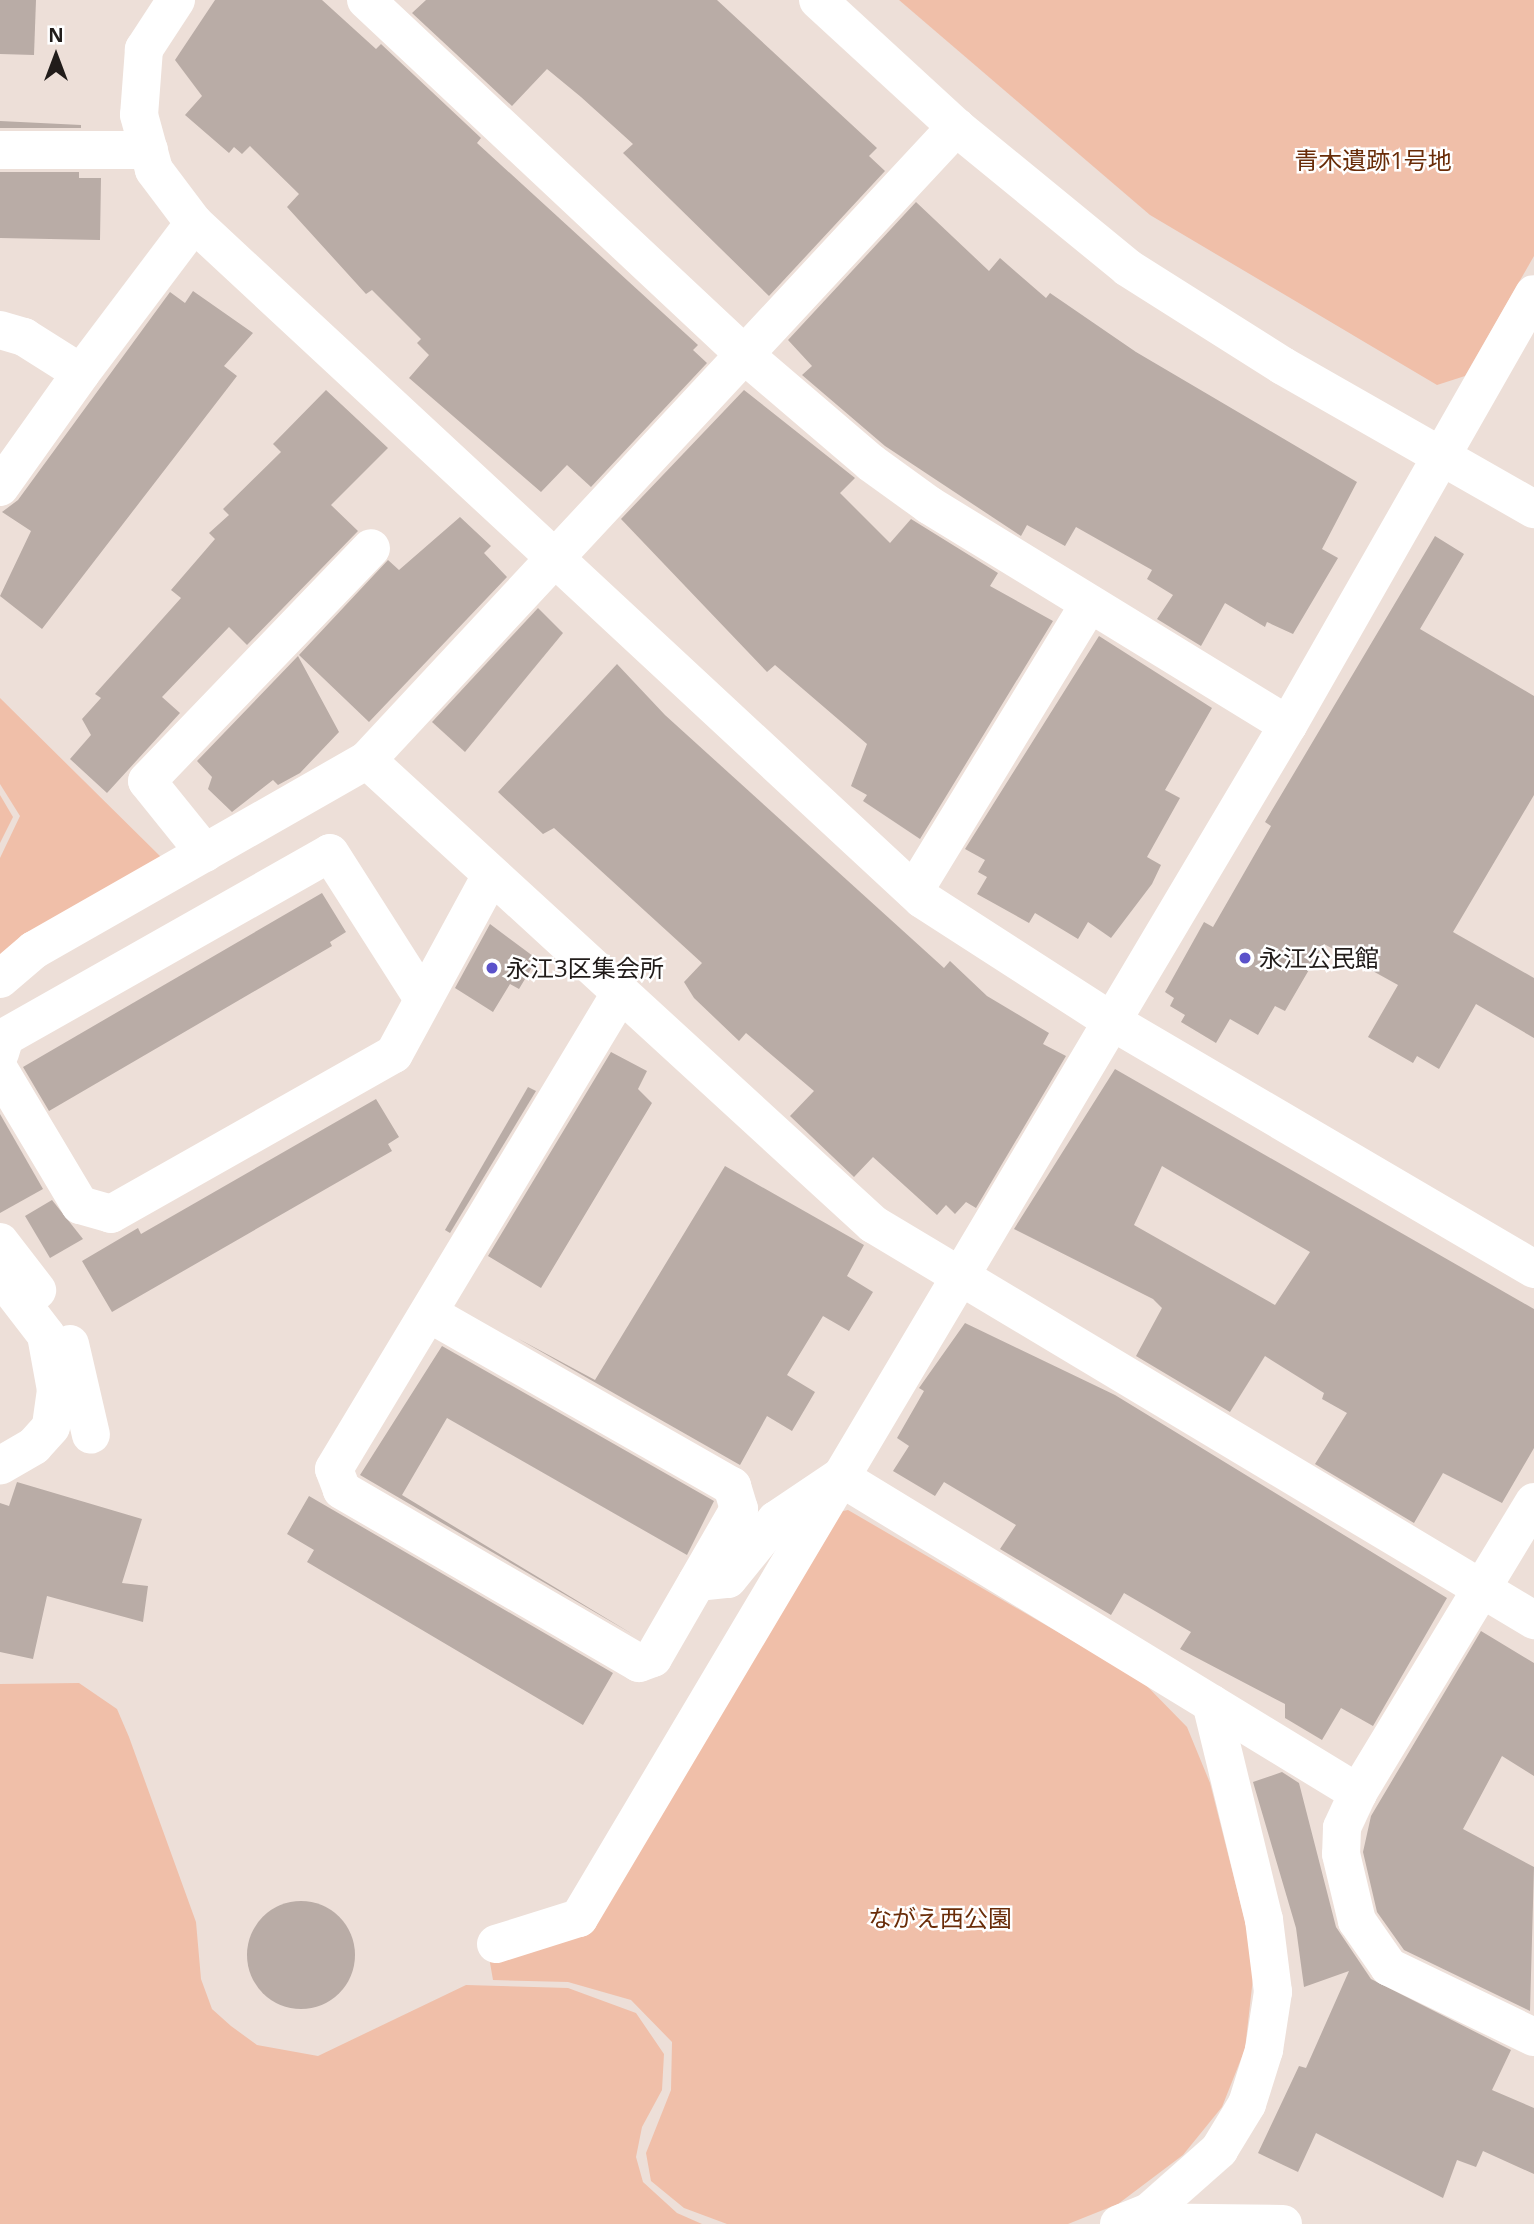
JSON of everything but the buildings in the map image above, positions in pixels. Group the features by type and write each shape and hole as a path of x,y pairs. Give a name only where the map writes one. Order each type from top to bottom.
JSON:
{"street":[{"path":"176,0 144,48 139,115 154,170 194,223 914,891 1113,1022 1534,1269"},
{"path":"366,0 747,356 929,505 1288,725"},
{"path":"818,0 956,127 1128,268 1534,509"},
{"path":"0,979 34,950 367,760 557,561 956,127"},
{"path":"0,150 149,150"},
{"path":"0,487 81,373 194,223"},
{"path":"496,1944 579,1918 1288,725 1534,294"},
{"path":"0,330 24,337 81,373"},
{"path":"205,853 147,781 371,548"},
{"path":"914,891 1089,604"},
{"path":"367,760 873,1224 960,1280 1534,1620"},
{"path":"0,1053 5,1037 330,853 423,999"},
{"path":"0,1071 80,1205 111,1214 394,1054 491,875"},
{"path":"430,1314 732,1486 739,1509 653,1658 639,1662 342,1490 334,1469 430,1314 620,994"},
{"path":"0,1242 68,1337 91,1435"},
{"path":"0,1275 46,1335 56,1390 51,1427 34,1446 0,1466"},
{"path":"697,1581 728,1579 776,1520 840,1477"},
{"path":"840,1477 1358,1793"},
{"path":"1534,1502 1484,1591 1358,1793 1342,1828 1341,1854 1349,1900 1369,1946 1414,1983 1534,2038"},
{"path":"1121,2223 1149,2212 1219,2150 1247,2105 1264,2050 1273,1992 1264,1920 1211,1703"},
{"path":"1121,2223 1283,2224"}],"green space":[{"name":"青木遺跡1号地","path":"899,0 1534,0 1534,256 1465,376 1437,385 1150,215"},
{"path":"0,698 164,860 0,955 0,858 20,816 0,784"},
{"path":"0,795 13,817 0,843"},
{"name":"ながえ西公園","path":"848,1510 1142,1681 1187,1727 1210,1783 1249,1937 1253,1978 1245,2049 1222,2107 1183,2155 1118,2204 1068,2224 727,2224 684,2208 651,2181 646,2153 671,2090 672,2042 631,2000 568,1982 493,1980 489,1957 583,1932 828,1514"},
{"path":"79,1683 117,1709 196,1922 201,1979 212,2009 231,2026 257,2045 318,2056 466,1985 568,1988 636,2013 664,2054 662,2090 642,2127 636,2157 643,2182 677,2213 702,2224 0,2224 0,1684"}],"place":[{"name":"永江公民館","path":"1245,958"},
{"name":"永江3区集会所","path":"492,968"}]}
